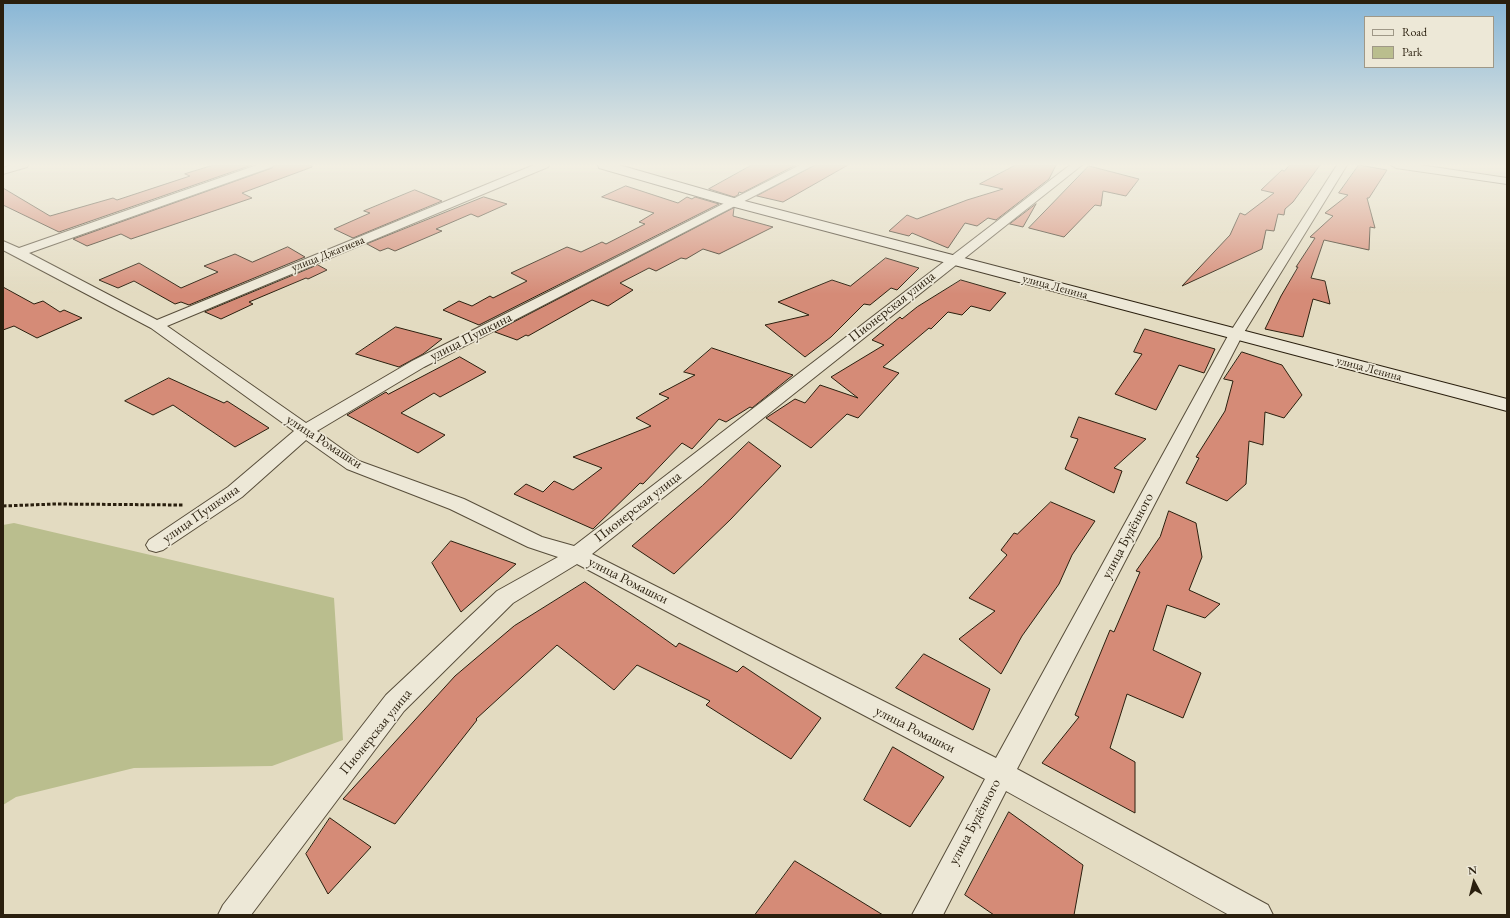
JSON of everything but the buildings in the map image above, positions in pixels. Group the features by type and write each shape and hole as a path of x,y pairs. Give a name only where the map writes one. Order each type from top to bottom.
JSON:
{"street":[{"path":"11,248 135,208"},
{"name":"улица Джатиева","path":"156,325 440,208"},
{"name":"улица Пушкина","path":"156,545 235,492 305,431 418,364 726,208"},
{"name":"улица Ленина","path":"754,208 1507,405"},
{"name":"Пионерская улица","path":"233,915 395,703 505,597 577,555 1021,208"},
{"name":"улица Будённого","path":"927,915 1000,774 1236,334 1315,208"},
{"name":"улица Ромашки","path":"11,248 156,325 353,465 457,504 536,542 577,555 1000,774 1258,915"}],"path":[{"path":"3,506 55,504 185,505"}],"green space":[{"path":"14,523 334,598 343,740 272,766 134,768 16,797 3,805 3,525"}]}
